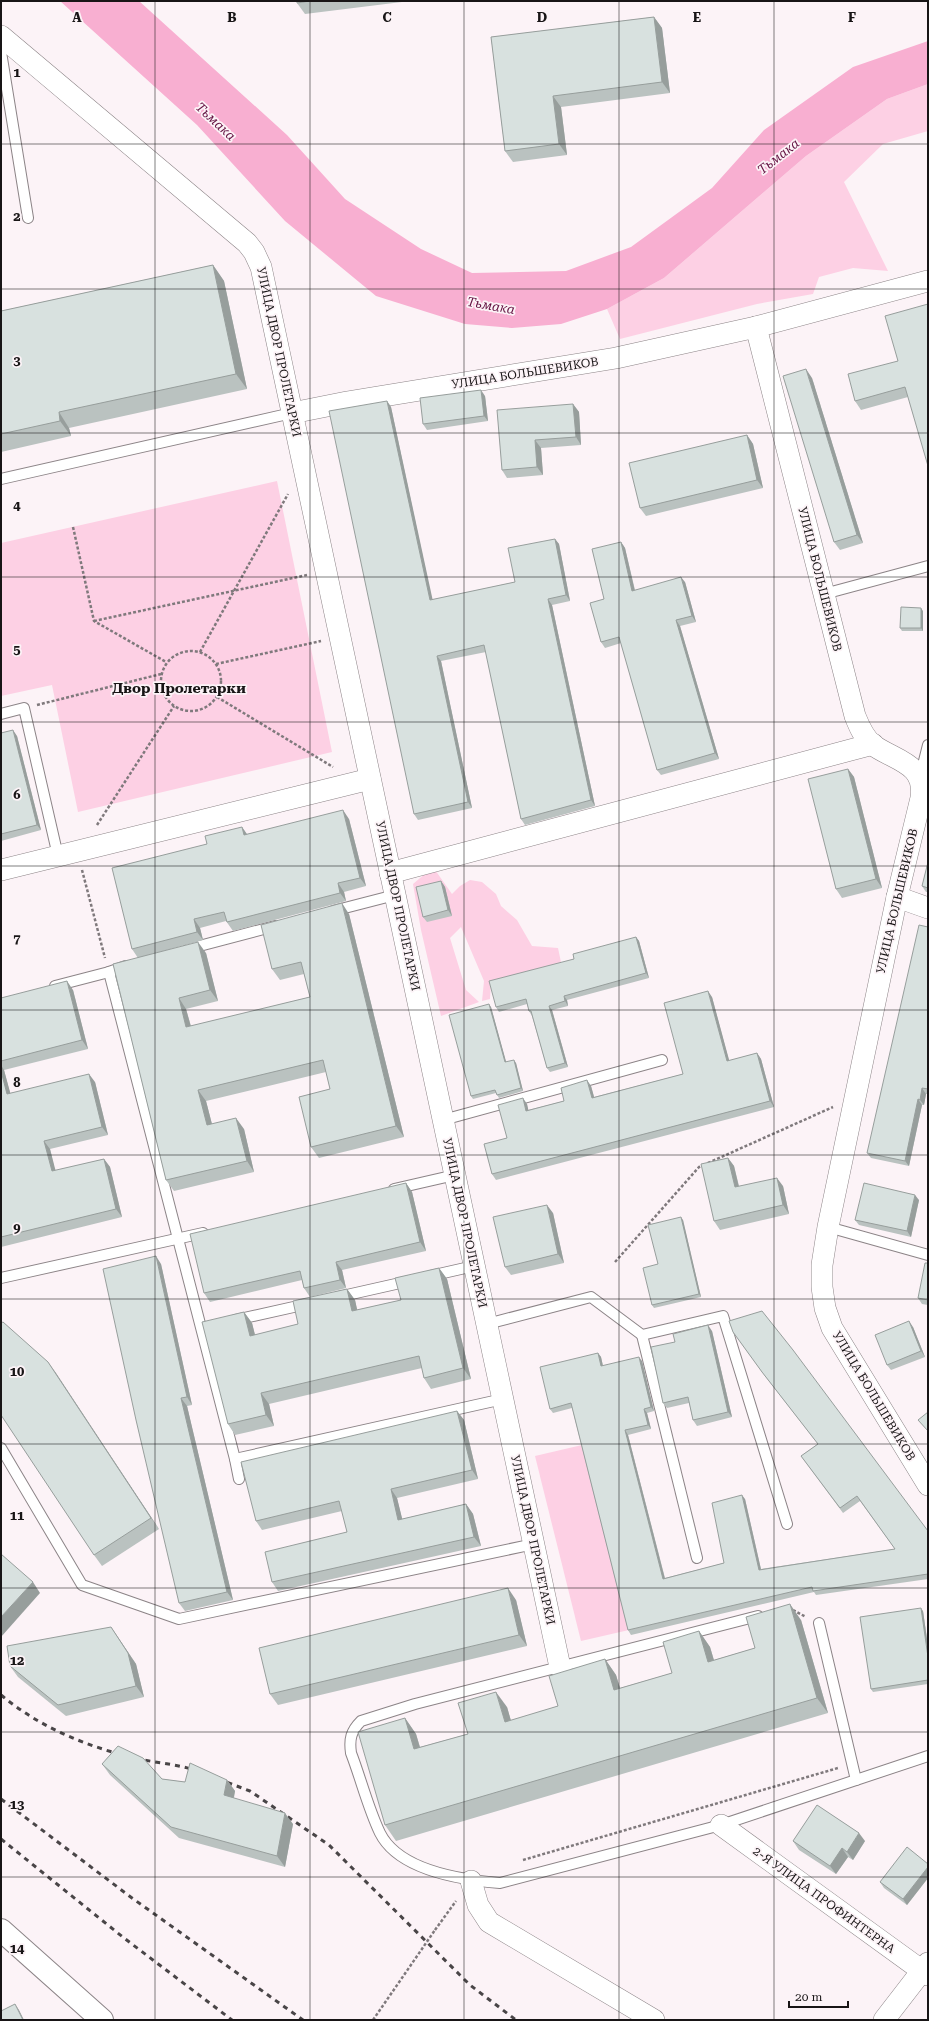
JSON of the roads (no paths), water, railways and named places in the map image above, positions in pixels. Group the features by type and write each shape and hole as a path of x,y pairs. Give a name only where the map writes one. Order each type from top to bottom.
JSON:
{"main road":[{"path":"1,1930 102,2020"}],"street":[{"name":"УЛИЦА ДВОР ПРОЛЕТАРКИ","path":"1,36 251,247 261,267 560,1667"},
{"name":"УЛИЦА БОЛЬШЕВИКОВ","path":"292,413 347,402 616,358 756,327 928,280"},
{"name":"УЛИЦА БОЛЬШЕВИКОВ","path":"756,327 855,716 861,729 873,744 907,763 920,779 922,798 897,897 828,1227 822,1265 822,1287 825,1308 832,1328 928,1485"},
{"path":"390,873 873,744"},
{"path":"1,870 370,779"},
{"path":"897,897 928,908"},
{"name":"2-Я УЛИЦА ПРОФИНТЕРНА","path":"721,1825 926,1969"},
{"path":"471,1881 478,1905 489,1922 654,2020"},
{"path":"884,2020 926,1969"}],"lane":[{"path":"1,52 28,218"},
{"path":"1,479 292,413"},
{"path":"824,594 928,566"},
{"path":"1,714 24,708 58,856"},
{"path":"920,779 928,745"},
{"path":"324,914 395,895"},
{"path":"181,951 286,924"},
{"path":"47,988 109,972 136,963"},
{"path":"109,972 179,1238 206,1327 236,1459 239,1479"},
{"path":"443,1120 662,1060"},
{"path":"385,1191 455,1175"},
{"path":"828,1227 928,1255"},
{"path":"1,1278 209,1231"},
{"path":"225,1323 474,1266"},
{"path":"487,1324 591,1298 642,1335 697,1558"},
{"path":"642,1335 723,1316 787,1524"},
{"path":"236,1459 503,1399"},
{"path":"1,1448 82,1585 179,1619 534,1544"},
{"path":"789,1608 415,1704 361,1721 354,1727 349,1742 351,1753 381,1834 396,1852 427,1870 471,1881 500,1883 721,1825 928,1756"},
{"path":"819,1623 856,1780"}],"water":[{"name":"Тьмака","path":"60,1 139,1 287,135 345,199 421,249 472,273 566,271 631,247 712,188 764,130 853,67 928,41 928,84 887,99 806,156 664,278 607,309 561,324 512,328 465,324 376,296 285,221 197,125"}],"railway":[{"path":"1,1695 31,1717 47,1726 98,1748 134,1758 176,1765 200,1772"},
{"path":"218,1779 250,1791 329,1845 470,1985 516,2020"},
{"path":"1,1799 132,1898 303,2020"},
{"path":"1,1839 124,1938 232,2020"}],"district":[{"name":"Двор Пролетарки","path":"179,688"}]}
